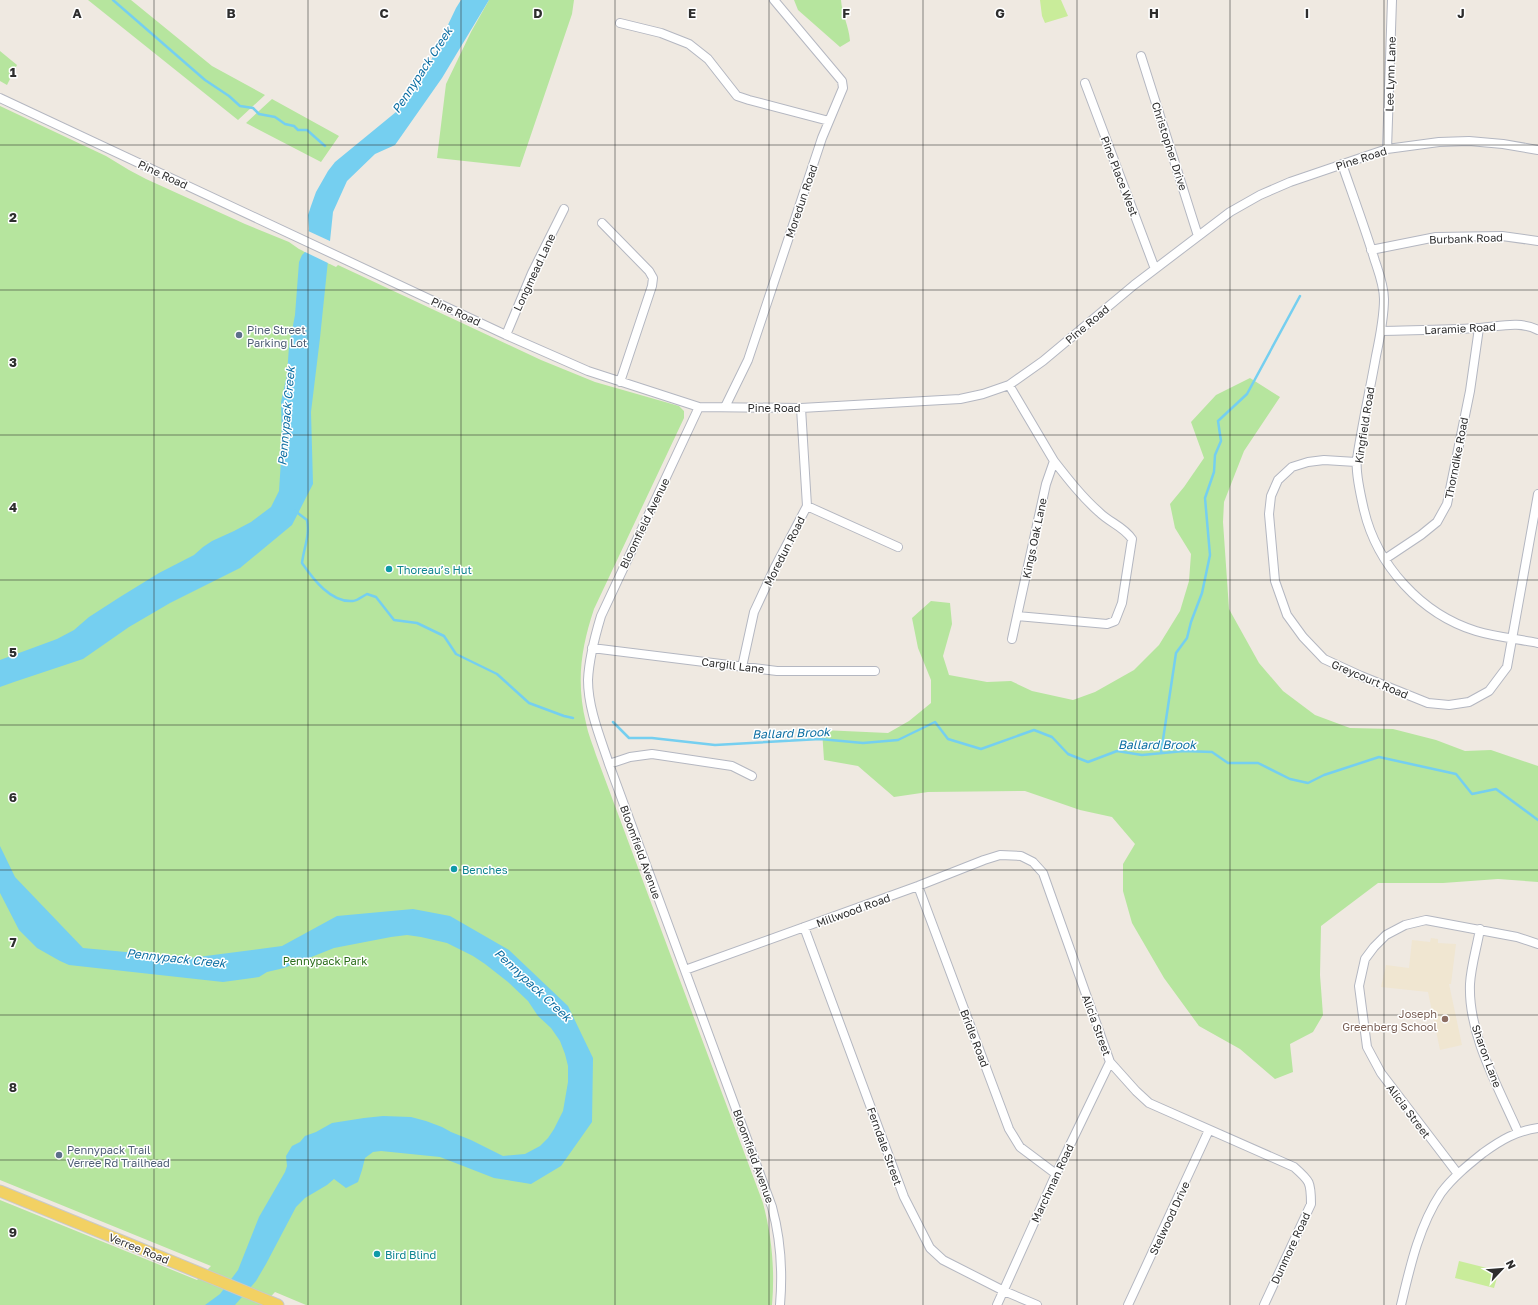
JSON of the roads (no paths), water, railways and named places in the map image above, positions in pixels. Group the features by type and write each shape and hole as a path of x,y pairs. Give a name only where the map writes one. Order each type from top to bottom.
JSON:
{"main road":[{"name":"Verree Road","path":"0,1191 278,1305"}],"street":[{"name":"Moredun Road","path":"725,407 748,360 828,121 843,88 842,81 774,0"},
{"name":"Lee Lynn Lane","path":"1387,149 1392,0"},
{"path":"620,23 661,33 689,44 708,60 737,96 828,121"},
{"name":"Christopher Drive","path":"1141,56 1198,236"},
{"name":"Pine Place West","path":"1084,83 1155,269"},
{"name":"Pine Road","path":"0,98 506,335 588,371 699,407 801,408 960,399 984,394 1009,384 1043,361 1124,293 1198,236 1230,212 1260,195 1290,182 1387,149 1439,142 1469,141 1502,144 1538,150"},
{"name":"Kingfield Road","path":"1342,164 1372,250 1384,298 1381,331 1356,462 1365,515 1371,533 1384,559 1400,581 1439,614 1476,631 1538,643"},
{"name":"Longmead Lane","path":"506,335 532,273 564,209"},
{"path":"602,223 649,271 653,278 652,286 620,382"},
{"name":"Burbank Road","path":"1372,250 1443,237 1502,236 1538,241"},
{"name":"Laramie Road","path":"1381,331 1479,328 1513,325 1530,326 1538,330"},
{"name":"Thorndike Road","path":"1384,559 1421,535 1437,522 1447,504 1470,391 1479,328"},
{"path":"1009,384 1054,460 1084,498 1100,513 1126,530 1132,539 1122,603 1115,621 1107,624 1017,616"},
{"name":"Bloomfield Avenue","path":"699,407 614,585 601,616 592,648 588,679 590,701 598,733 772,1207 780,1239 780,1305"},
{"name":"Moredun Road","path":"742,667 754,612 775,567 807,506 801,408"},
{"name":"Kings Oak Lane","path":"1012,639 1046,484 1054,460"},
{"name":"Greycourt Road","path":"1356,462 1324,460 1308,462 1292,467 1278,480 1271,496 1270,521 1275,581 1287,615 1303,637 1324,659 1342,668 1428,703 1449,705 1469,702 1489,692 1507,667 1538,494"},
{"path":"807,506 898,547"},
{"name":"Cargill Lane","path":"592,648 776,671 874,671"},
{"path":"609,764 630,757 652,754 732,766 752,776"},
{"name":"Millwood Road","path":"685,970 918,886 984,860 1000,855 1021,856"},
{"name":"Alicia Street","path":"1021,856 1032,862 1043,873 1110,1062 1149,1103 1294,1167 1307,1178 1311,1191"},
{"name":"Bridle Road","path":"918,886 1009,1129 1020,1147 1034,1159 1056,1174"},
{"name":"Alicia Street","path":"1458,1174 1381,1073 1367,1047 1359,986 1365,960 1374,947 1386,935 1405,925 1426,920 1480,929 1517,937 1538,944"},
{"name":"Ferndale Street","path":"804,927 904,1197 930,1248 943,1260 1004,1291 1037,1305"},
{"name":"Sharon Lane","path":"1480,929 1470,983 1471,1009 1476,1031 1485,1056 1518,1132"},
{"name":"Marchman Road","path":"997,1305 1056,1174 1110,1062"},
{"path":"1401,1305 1419,1239 1432,1209 1442,1193 1458,1174 1489,1149 1518,1132 1538,1128"},
{"name":"Stelwood Drive","path":"1128,1305 1209,1130"},
{"name":"Dunmore Road","path":"1264,1305 1311,1204 1311,1191"}],"water":[{"name":"Pennypack Creek","path":"461,0 489,0 442,78 395,145 375,154 347,181 333,212 311,412 313,484 292,525 240,568 170,603 129,627 83,659 0,687 0,660 57,639 74,630 89,617 120,597 159,573 194,555 212,541 251,522 271,507 279,491 282,445 281,402 287,375 289,346 295,315 299,262 305,252 309,229 308,215 316,192 335,162 396,112 425,73"},
{"name":"Pennypack Creek","path":"0,846 15,877 83,948 190,958 282,946 337,916 413,909 450,916 509,950 568,1006 593,1058 592,1122 561,1166 531,1184 494,1178 440,1157 381,1151 373,1152 365,1158 358,1182 346,1188 334,1179 305,1198 296,1207 256,1281 235,1305 205,1305 220,1294 238,1270 259,1217 285,1172 287,1166 286,1156 292,1146 300,1142 305,1136 332,1123 383,1116 411,1117 442,1127 503,1156 525,1154 540,1146 548,1138 563,1111 568,1082 568,1066 560,1041 551,1028 538,1016 528,1001 508,982 485,964 447,943 421,937 407,935 391,937 334,948 284,968 267,972 259,977 223,982 69,965 37,948 19,930 0,893"}],"waterway":[{"path":"113,0 205,80 229,96 240,106 253,108 259,114 275,117 285,124 294,126 298,130 307,130 325,146"},
{"path":"1161,753 1176,653 1187,638 1191,622 1202,593 1210,555 1205,498 1214,472 1215,455 1221,441 1218,421 1247,394 1300,296"},
{"name":"Ballard Brook","path":"295,511 307,520 308,526 302,563 323,589 345,601 355,601 367,594 376,597 394,620 417,623 444,636 456,654 497,674 529,703 573,718"},
{"name":"Ballard Brook","path":"613,722 629,738 652,738 715,745 820,739 863,743 898,740 935,722 948,739 981,749 1034,730 1052,737 1068,754 1088,762 1117,751 1142,755 1184,751 1212,752 1228,763 1258,763 1290,779 1308,783 1324,775 1379,757 1456,774 1472,794 1496,789 1538,820"}],"place":[{"name":"Pine Street Parking Lot","path":"239,335"},
{"name":"Thoreau’s Hut","path":"389,569"},
{"name":"Benches","path":"454,869"},
{"name":"Joseph Greenberg School","path":"1445,1019"},
{"name":"Pennypack Trail Verree Rd Trailhead","path":"59,1155"},
{"name":"Bird Blind","path":"377,1254"}],"park label":[{"name":"Pennypack Park","path":"325,960"}]}
